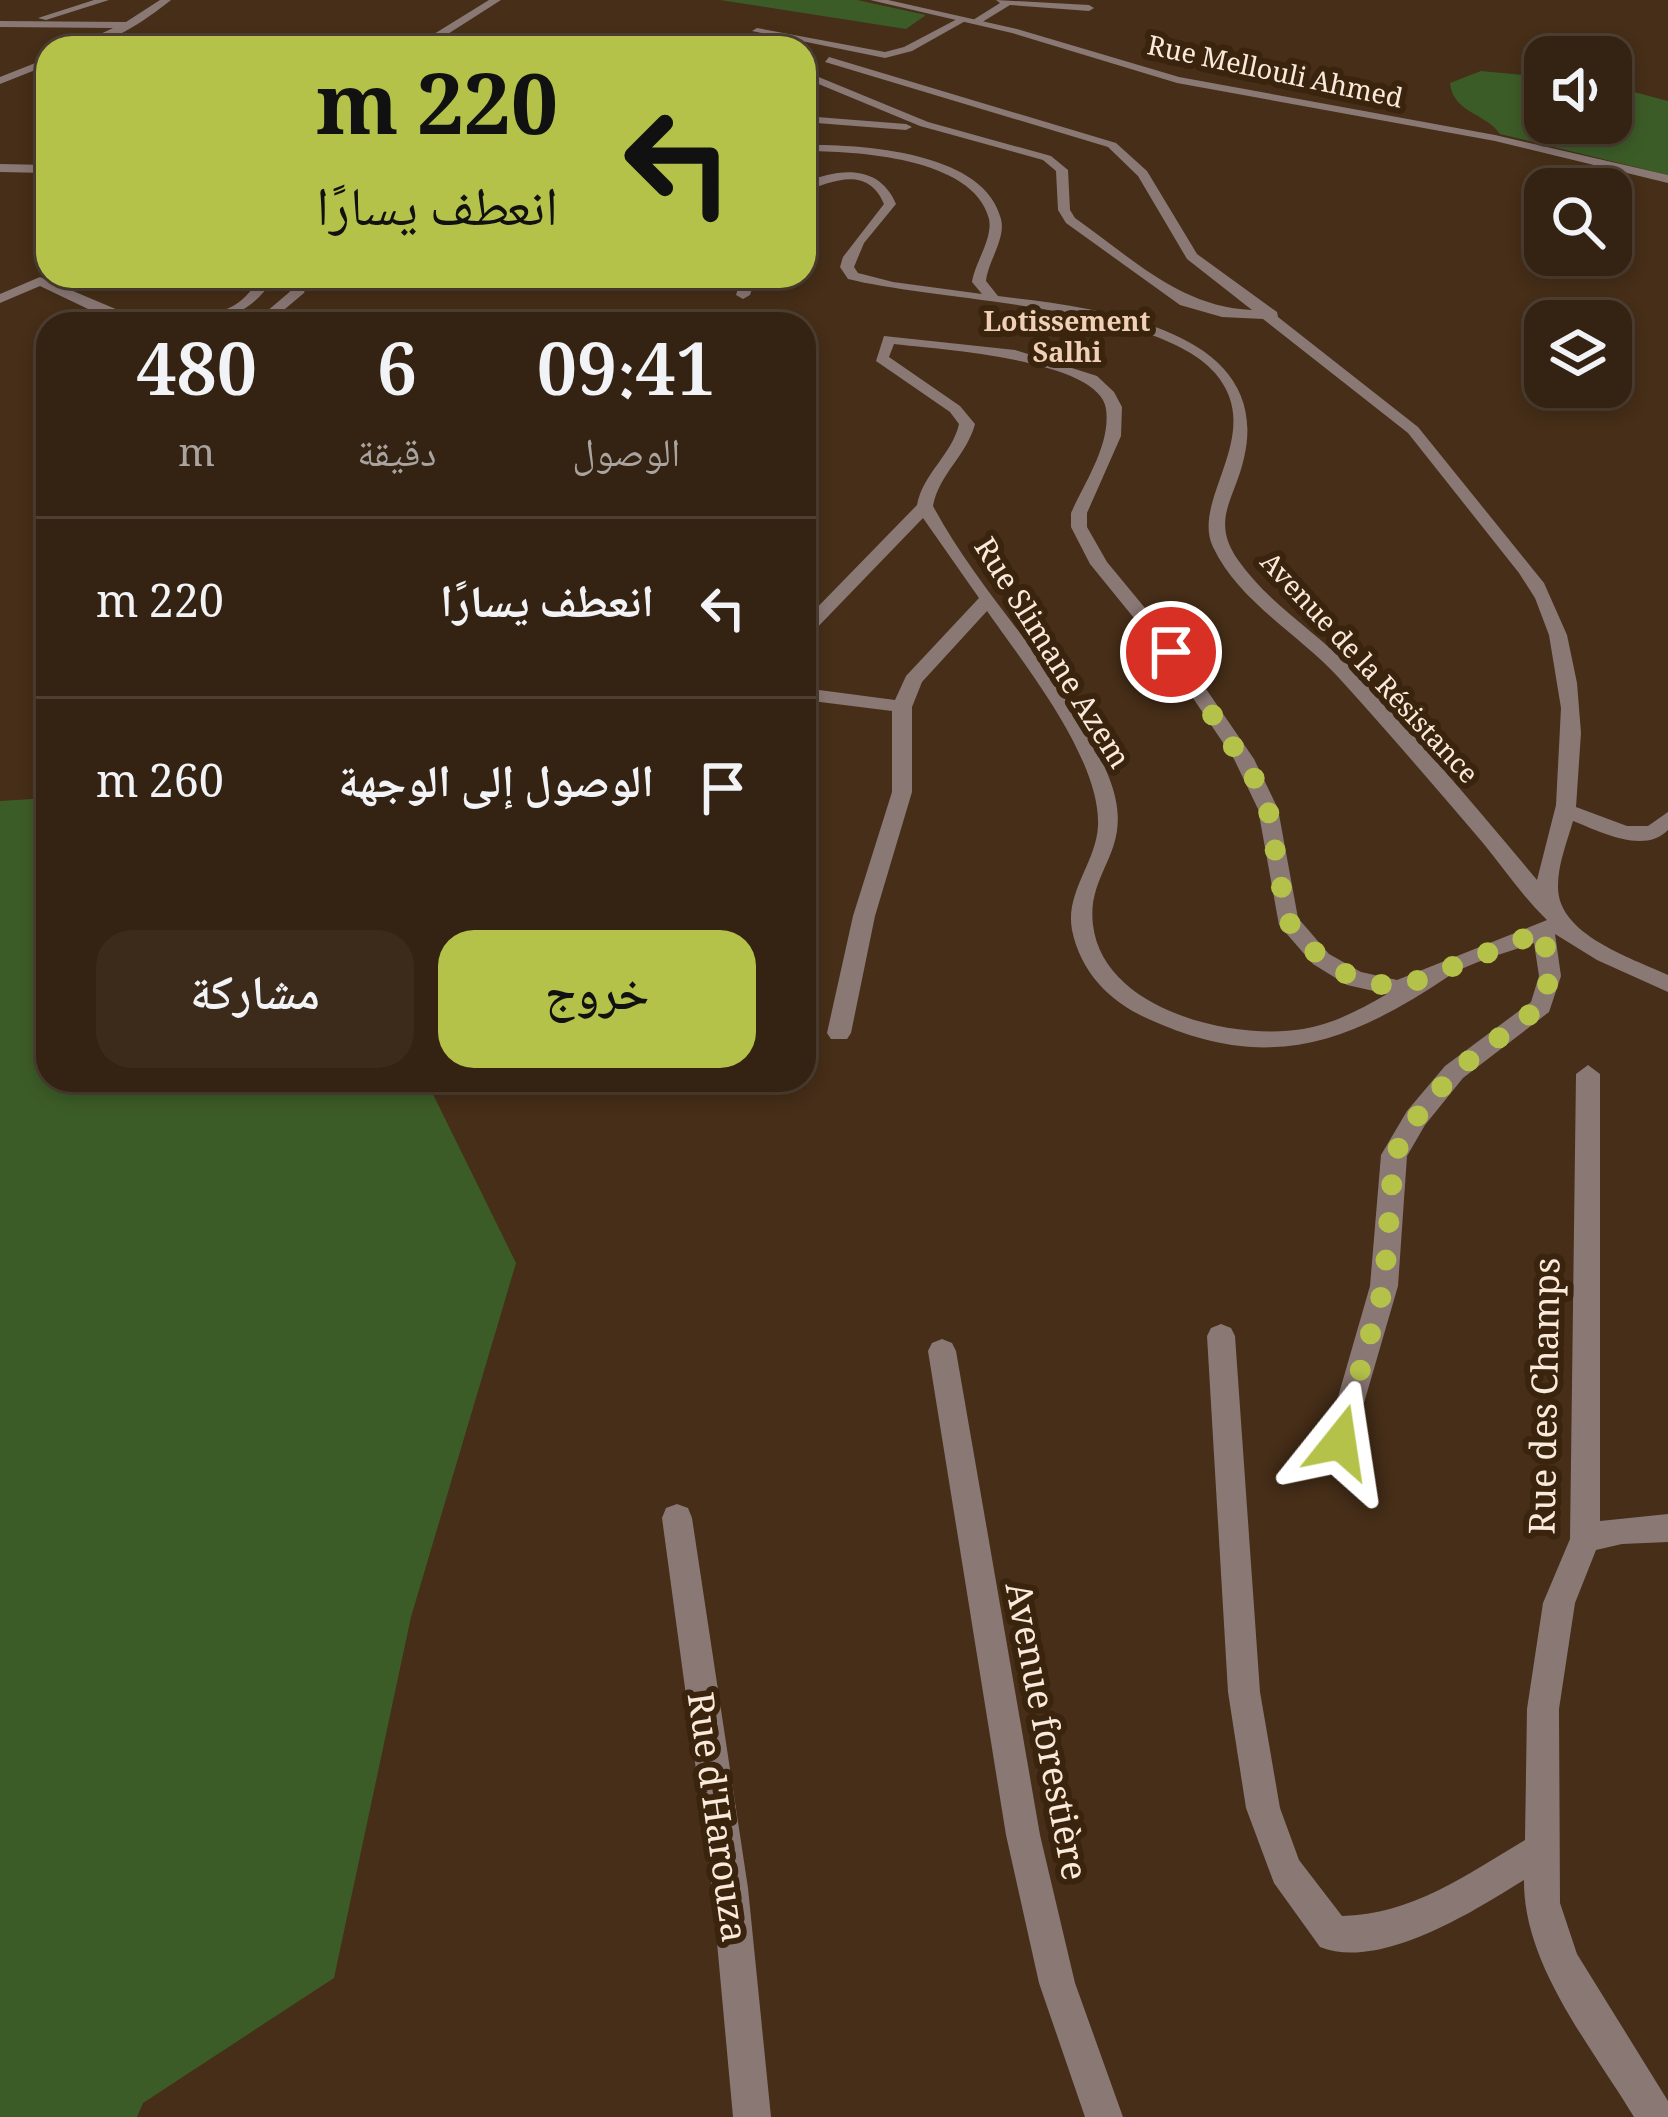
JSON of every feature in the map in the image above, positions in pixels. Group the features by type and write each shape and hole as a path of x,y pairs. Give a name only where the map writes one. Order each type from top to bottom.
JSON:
{"street":[{"path":"0,34 104,0"},
{"path":"103,36 166,0"},
{"path":"442,36 496,0"},
{"name":"Rue Mellouli Ahmed","path":"875,0 970,20 1177,80 1495,138 1668,179"},
{"path":"816,66 829,59 908,49 1005,1 1090,8"},
{"path":"0,24 128,25"},
{"path":"758,31 784,36"},
{"path":"816,42 885,55"},
{"path":"829,59 1112,145 1143,174 1192,256 1272,315 1428,446 1550,610 1570,731 1566,811 1549,873 1554,923 1550,976 1541,1006 1454,1072 1416,1118 1394,1155 1384,1286 1340,1442"},
{"path":"0,81 36,66"},
{"path":"816,77 950,132 1058,164 1064,210 1070,220 1165,292 1222,314 1272,315"},
{"path":"816,120 950,132"},
{"path":"816,149 892,152 974,189 988,202 995,218 979,271 979,282 993,298"},
{"path":"0,168 36,169"},
{"name":"Avenue de la Résistance","path":"816,182 832,175 848,175 874,180 888,194 890,203 883,215 852,247 847,267 853,276 1114,319 1178,343 1218,367 1235,390 1240,410 1239,464 1214,527 1227,555 1259,594 1311,640 1402,737 1554,923 1668,984"},
{"path":"14,276 36,280"},
{"path":"0,299 36,283"},
{"path":"55,288 107,312"},
{"path":"224,312 250,304 260,288"},
{"path":"273,312 299,288"},
{"path":"742,296 744,288"},
{"path":"816,620 925,506 930,483 960,446 967,424 955,410 881,358 889,339 1015,354 1068,369 1101,386 1114,406 1113,436 1078,512 1079,527 1099,564 1171,652 1244,759 1268,808 1287,920 1321,959 1355,979 1398,988 1437,976 1554,923"},
{"name":"Rue Slimane Azem","path":"925,506 1073,731 1108,804 1106,853 1081,921 1085,945 1105,982 1121,997 1209,1031 1297,1038 1331,1031 1437,976"},
{"path":"838,1033 864,916 902,793 902,707 913,680 988,599"},
{"path":"816,696 902,707"},
{"path":"1566,811 1625,833 1654,833 1668,818"},
{"name":"Rue des Champs","path":"1588,1074 1585,1539 1558,1603 1543,1708 1542,1903 1562,1963 1656,2117"},
{"path":"1221,1336 1244,1692 1263,1808 1286,1871 1333,1934 1352,1936 1450,1902 1540,1850"},
{"name":"Avenue forestière","path":"942,1351 1023,1835 1057,1983 1104,2117"},
{"name":"Rue d'Harouza","path":"676,1518 730,1888 752,2117"},
{"path":"1585,1539 1622,1530 1668,1528"}],"green space":[{"path":"720,0 857,0 926,15 906,29"},
{"path":"1481,71 1524,75 1524,140 1500,134 1463,107 1450,83"},
{"path":"1632,92 1668,101 1668,175 1541,144 1632,144"},
{"path":"36,799 36,1092 432,1092 516,1263 411,1617 334,1978 143,2103 137,2117 0,2117 0,801"}],"district":[{"name":"Lotissement Salhi","path":"1067,338"}],"route":[{"path":"1171,652 1258,784 1268,808 1287,920 1321,959 1355,979 1398,988 1543,931 1550,976 1541,1006 1454,1072 1416,1118 1394,1155 1384,1286 1340,1442"}]}
